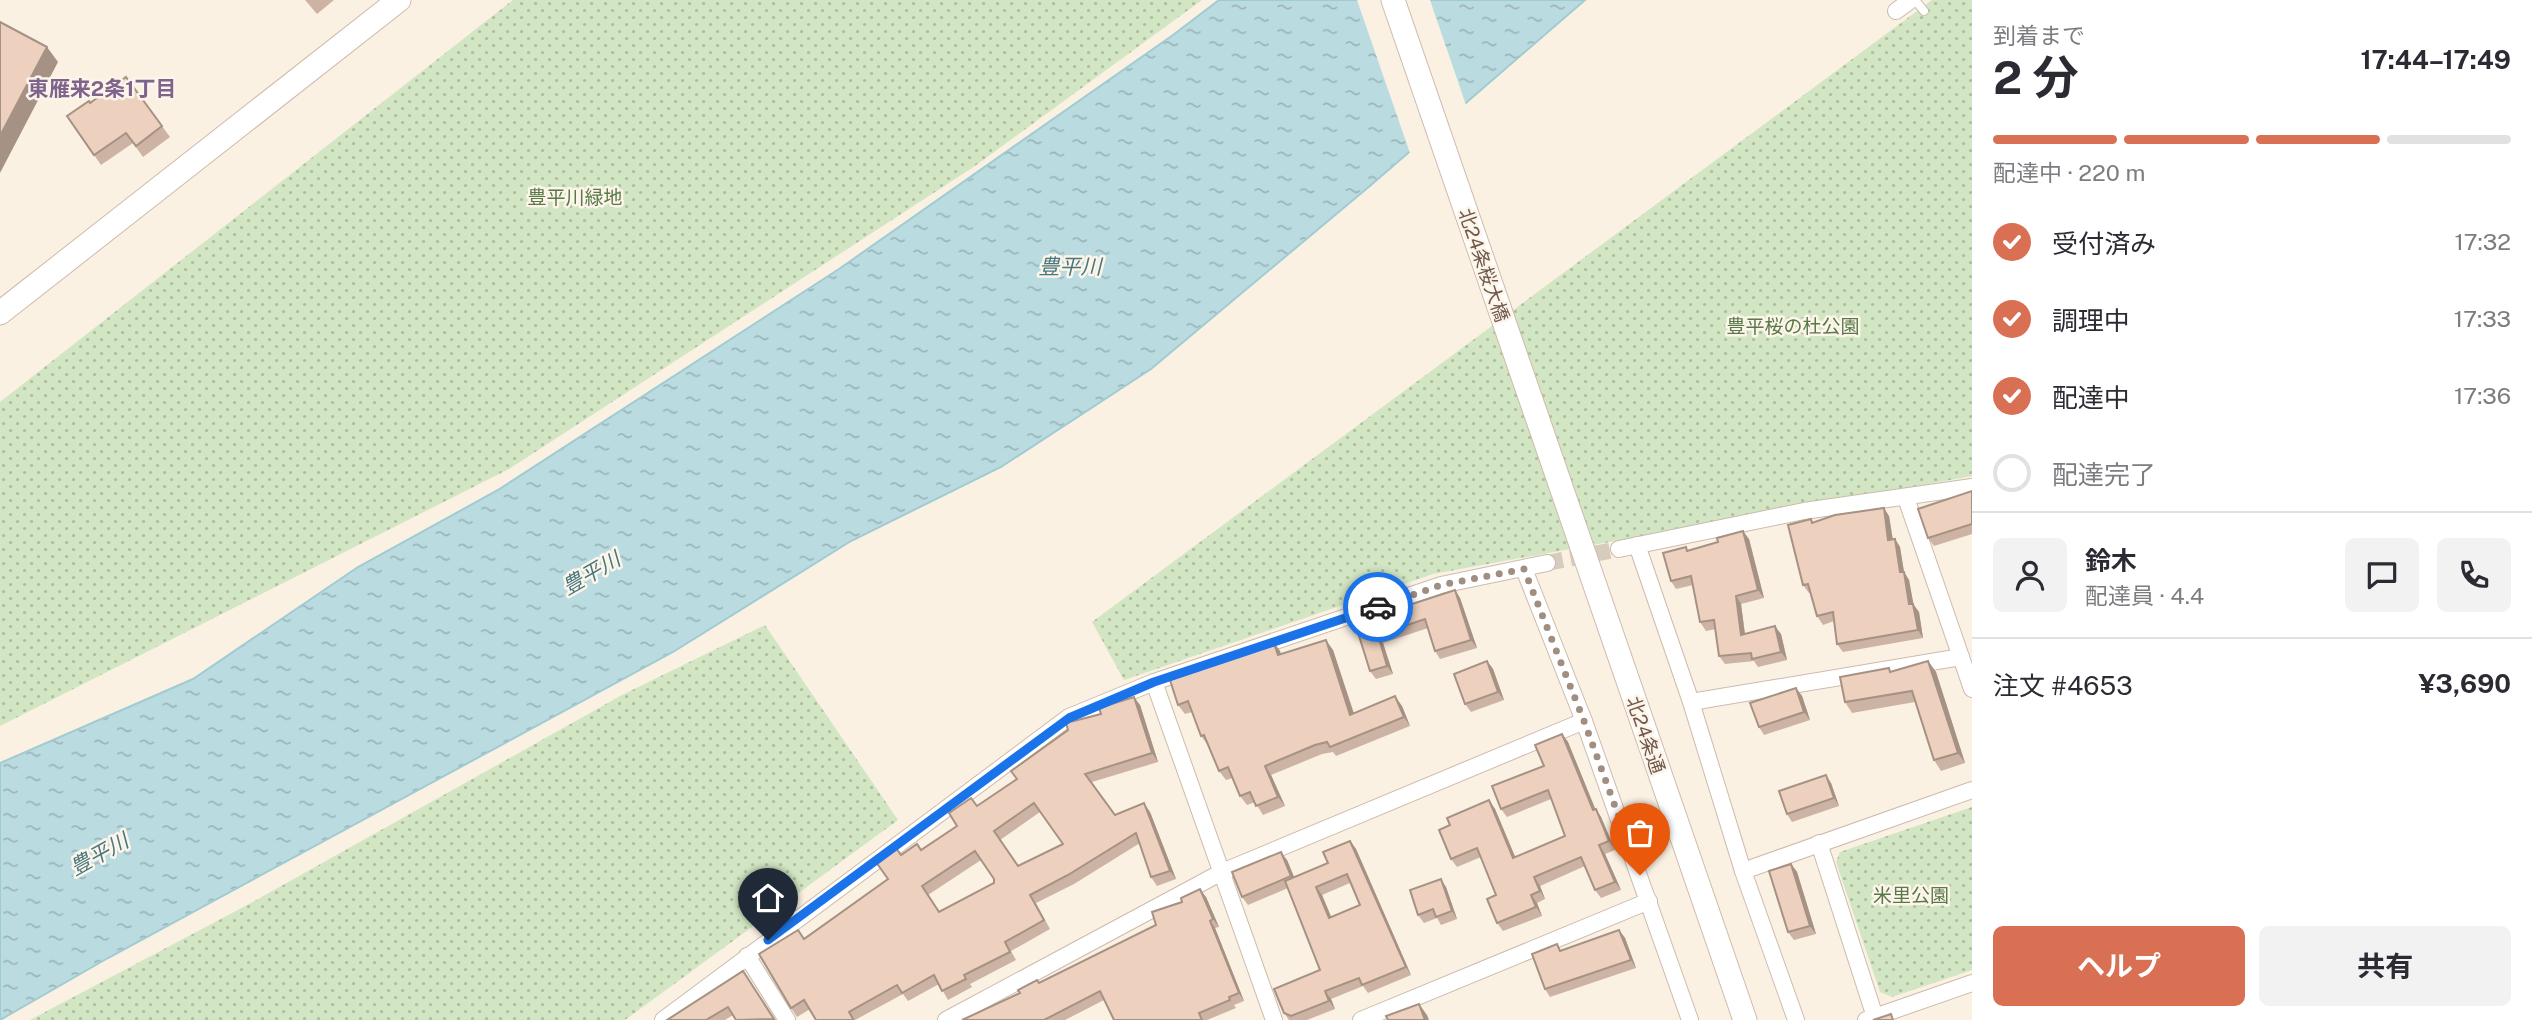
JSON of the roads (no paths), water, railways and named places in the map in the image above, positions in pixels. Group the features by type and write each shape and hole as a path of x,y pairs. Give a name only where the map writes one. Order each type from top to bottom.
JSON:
{"street":[{"path":"0,313 399,0"},
{"name":"北24条桜大橋","path":"1393,0 1574,529"},
{"path":"1896,11 1913,0"},
{"path":"1619,549 1804,511 1972,487"},
{"path":"1906,498 1972,689"},
{"name":"北24条通","path":"1574,529 1745,1020"},
{"path":"1637,545 1691,702 1743,871 1796,1020"},
{"path":"663,1020 1069,718 1154,682 1441,585 1547,563"},
{"path":"1524,569 1584,721 1690,1020"},
{"path":"1691,702 1961,657"},
{"path":"1154,682 1275,1020"},
{"path":"946,1020 1222,872 1584,721"},
{"path":"1743,871 1972,790"},
{"path":"1819,843 1870,1018 1972,983"},
{"path":"1361,1020 1649,901"},
{"path":"747,956 787,1020"}],"lane":[{"path":"1913,0 1924,11"}],"water":[{"name":"豊平川","path":"1219,0 1585,0 1371,185 1151,369 1001,467 851,541 673,652 108,958 0,1020 0,763 193,679 358,567 498,490 839,269"}],"tunnel":[{"path":"1547,563 1619,549"}],"district":[{"name":"東雁来2条1丁目","path":"102,88"}],"park label":[{"name":"豊平川緑地","path":"575,197"},
{"name":"豊平桜の杜公園","path":"1793,326"},
{"name":"米里公園","path":"1911,895"}]}
